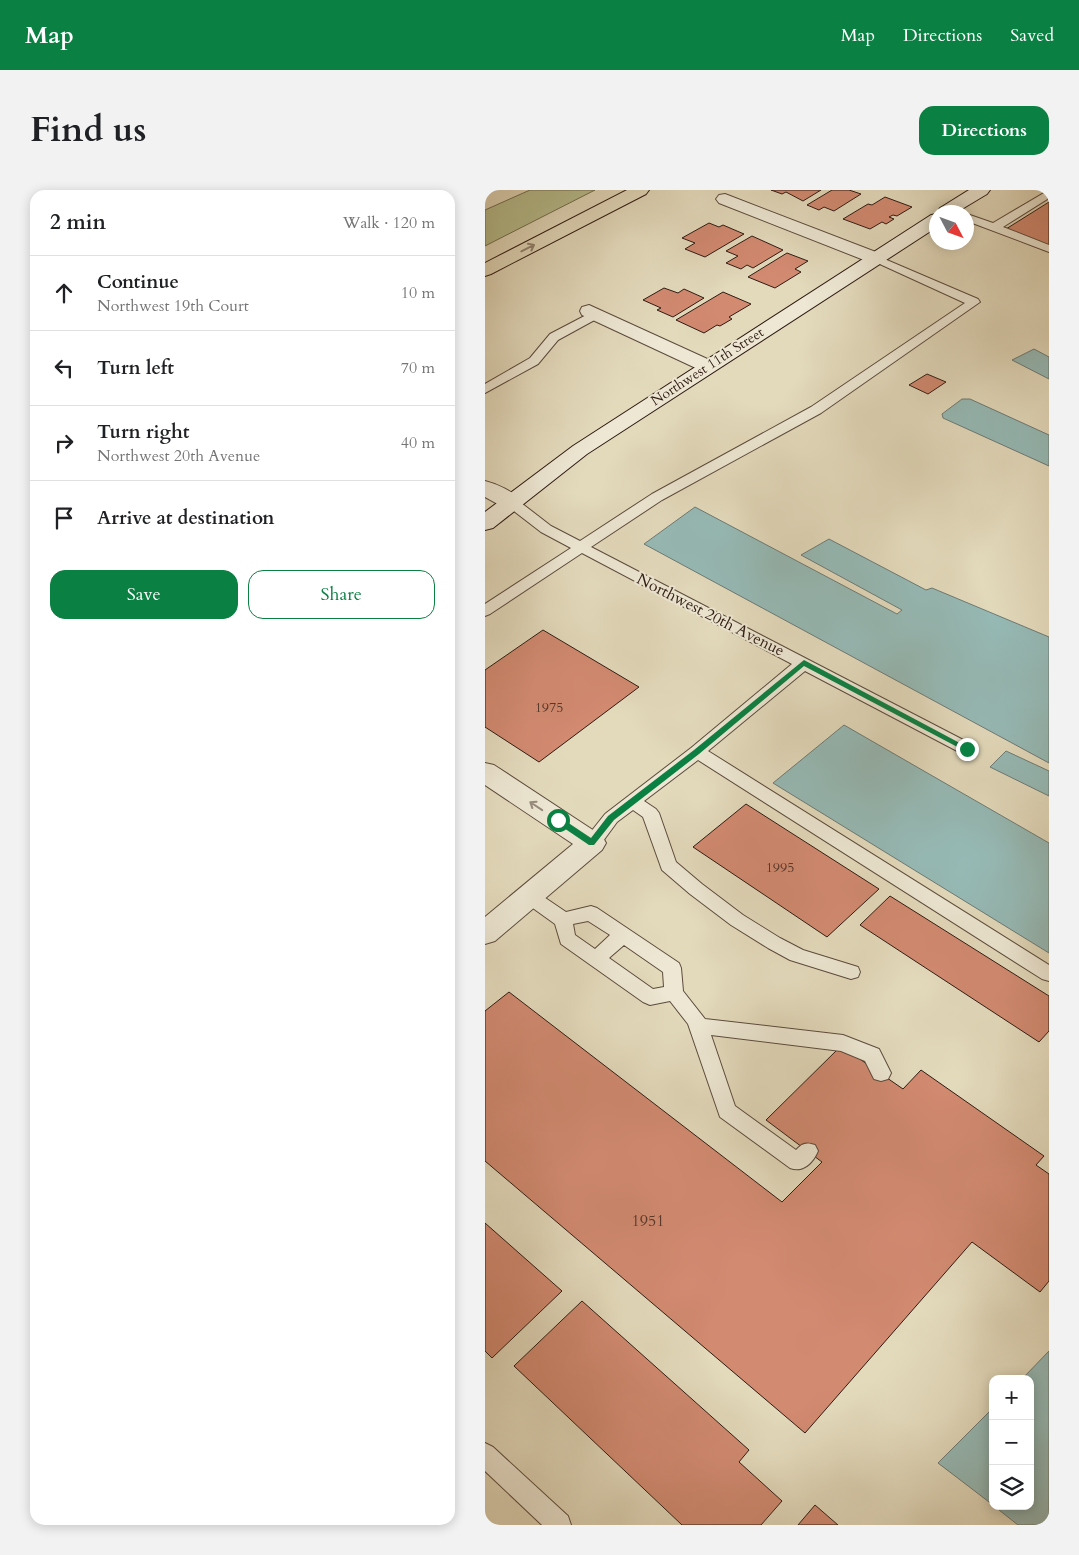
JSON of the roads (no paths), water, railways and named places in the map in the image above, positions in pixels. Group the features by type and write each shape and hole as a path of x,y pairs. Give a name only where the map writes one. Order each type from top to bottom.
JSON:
{"highway":[{"path":"485,270 640,190"}],"street":[{"name":"Northwest 11th Street","path":"959,205 981,190"},
{"path":"725,198 875,258"},
{"name":"Northwest 11th Street","path":"485,523 580,450 707,366 929,225"},
{"path":"593,312 707,366"},
{"name":"Northwest 20th Avenue","path":"485,488 511,502"},
{"path":"485,772 592,843 485,932"}],"lane":[{"path":"993,228 1049,193"},
{"path":"974,221 1049,250"},
{"path":"485,611 657,497 816,410 974,302 875,258"},
{"path":"485,390 534,361 554,337 593,312"},
{"name":"Northwest 20th Avenue","path":"511,502 546,529 967,749"},
{"path":"592,843 611,818 697,752 804,663"},
{"path":"697,752 1049,974"},
{"path":"632,802 650,814 668,865 696,889 737,920 774,943 797,955 851,972"},
{"path":"529,896 563,920 567,939 650,997 674,993"},
{"path":"563,920 591,913 672,968 674,993 697,1026 727,1111 797,1162 807,1151"},
{"path":"596,959 623,934"},
{"path":"697,1026 843,1043 872,1055 881,1073"},
{"path":"485,1455 559,1525"}],"water":[{"path":"1034,349 1049,357 1049,379 1012,360"},
{"path":"962,399 970,399 1049,435 1049,466 943,418 942,414"},
{"path":"695,507 897,614 902,610 801,555 829,539 926,590 932,588 1049,637 1049,763 644,544"},
{"path":"844,725 1049,843 1049,953 773,783"},
{"path":"1006,751 1049,771 1049,796 990,767"},
{"path":"1049,1351 1049,1525 1018,1525 999,1510 1034,1510 1034,1375 1026,1375"},
{"path":"989,1412 989,1502 938,1463"}]}
